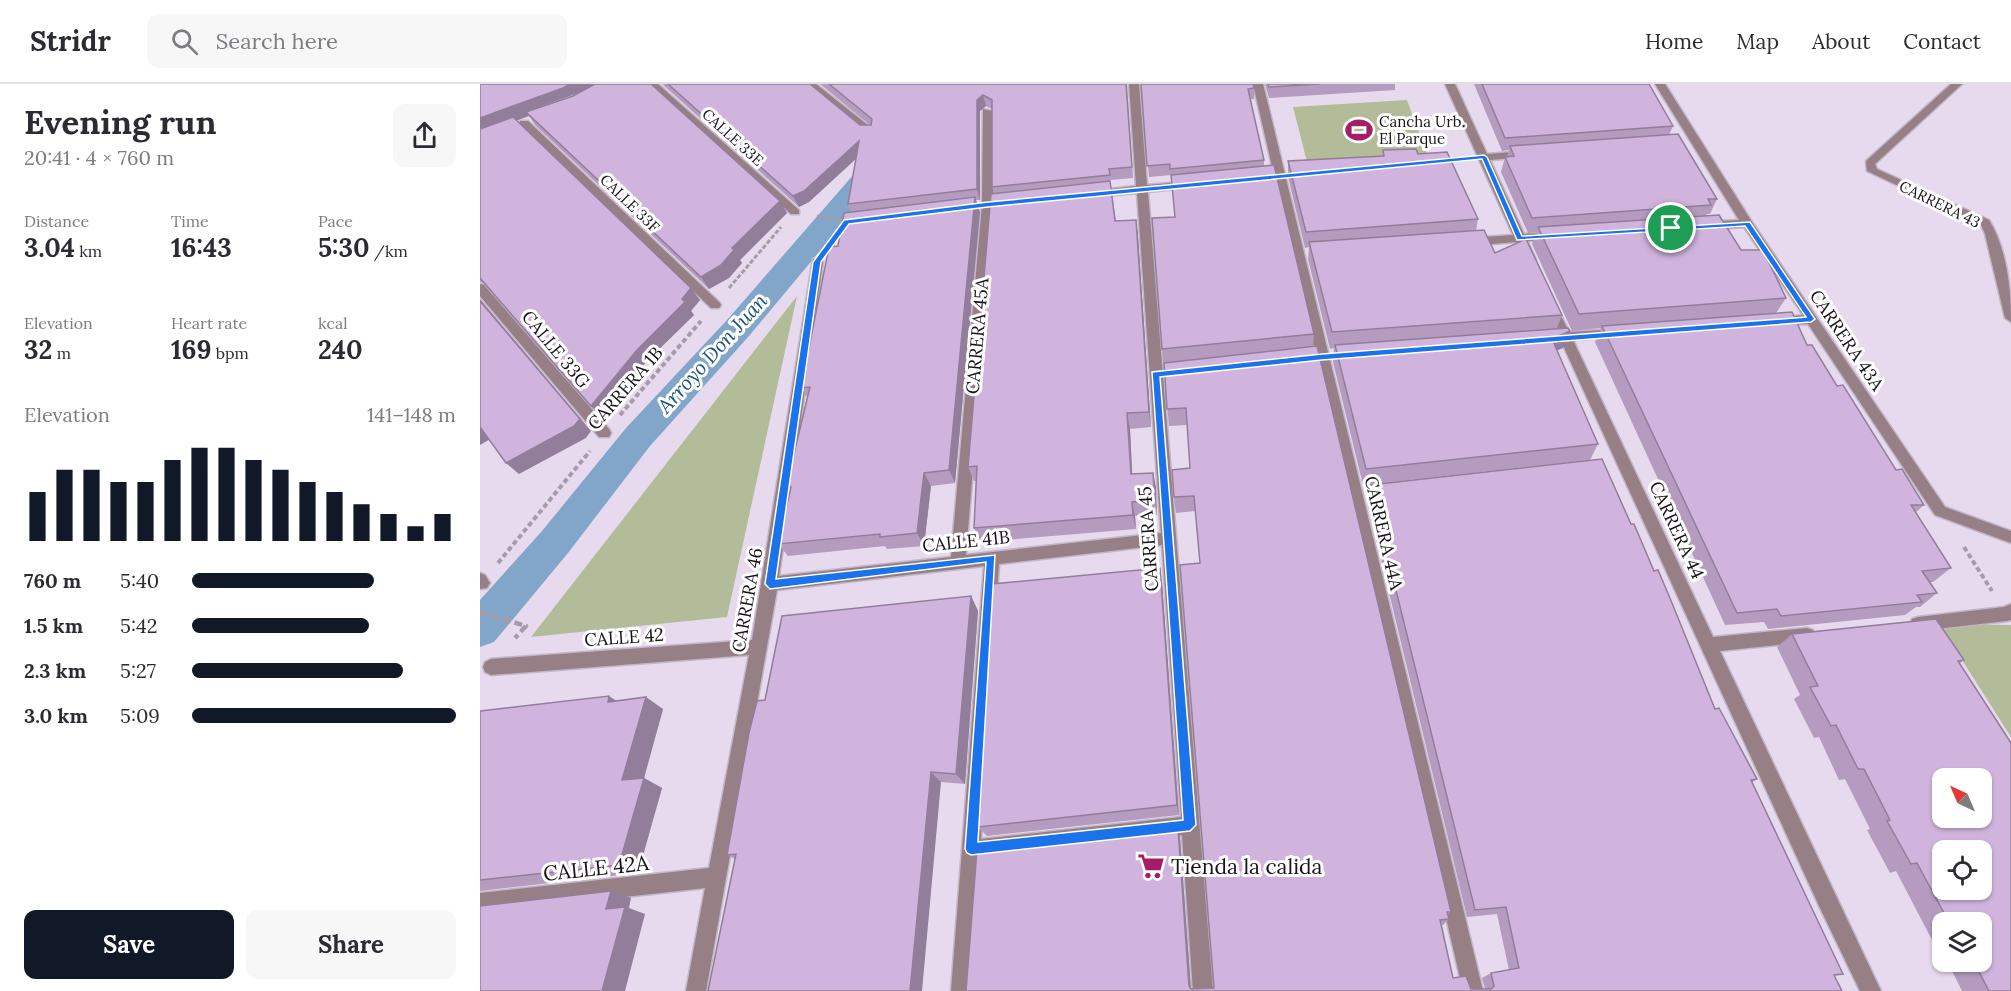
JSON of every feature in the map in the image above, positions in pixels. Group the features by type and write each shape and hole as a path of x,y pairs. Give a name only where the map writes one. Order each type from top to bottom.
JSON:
{"street":[{"name":"CALLE 33E","path":"652,84 795,212"},
{"path":"810,84 870,132"},
{"name":"CARRERA 45","path":"1134,84 1161,374 1167,538 1203,991"},
{"name":"CARRERA 44A","path":"1258,84 1273,176 1303,253 1321,357 1360,493 1473,991"},
{"name":"CARRERA 44","path":"1450,84 1566,337 1619,464 1709,645 1871,991"},
{"name":"CARRERA 43A","path":"1660,84 1690,142 1940,511"},
{"name":"CARRERA 43","path":"1957,84 1870,163 1872,171 1984,223 1991,234 2011,318"},
{"name":"CARRERA 45A","path":"958,561 988,205 987,111"},
{"name":"CALLE 33F","path":"525,123 715,305"},
{"path":"1484,157 1543,153"},
{"path":"1082,195 1210,182"},
{"path":"1687,227 1747,223"},
{"path":"1461,242 1568,235"},
{"name":"CARRERA 46","path":"696,991 770,584 817,262"},
{"name":"CALLE 33G","path":"480,288 604,433"},
{"path":"1765,322 1811,319"},
{"path":"1542,339 1636,332"},
{"path":"1940,511 2010,536"},
{"name":"CALLE 41B","path":"770,584 1167,538"},
{"path":"961,991 992,558"},
{"path":"1904,625 2009,613"},
{"path":"1927,623 1939,642"},
{"path":"1709,645 1824,633"},
{"name":"CALLE 42","path":"491,667 759,647"},
{"path":"971,849 1190,825"},
{"name":"CALLE 42A","path":"480,903 717,877"}],"path":[{"path":"795,212 846,222 817,262"},
{"name":"CARRERA 1B","path":"481,581 604,433 795,212"},
{"path":"1940,511 2009,613"},
{"path":"480,612 526,626"}],"green space":[{"name":"Cancha Urb. El Parque","path":"1407,100 1427,154 1307,162 1293,107"},
{"path":"797,296 727,617 531,637"},
{"path":"1939,624 2011,625 2011,737"}],"building":[{"path":"480,84 570,84 480,118"},
{"path":"595,84 651,84 780,201 732,248 734,250 721,265 701,277 526,112 573,96"},
{"path":"668,84 810,84 860,125 871,125 872,119 829,84 1126,84 1132,167 1109,169 1110,175 992,187 992,100 983,95 977,100 977,189 848,204 859,141 804,191 793,196"},
{"path":"1141,84 1253,84 1254,88 1248,89 1264,160 1170,169 1170,164 1147,166"},
{"path":"1268,84 1320,84 1269,87"},
{"path":"1482,84 1649,84 1673,126 1505,138"},
{"path":"513,117 691,288 682,299 685,302 637,350 591,406 480,278 480,129"},
{"path":"1678,134 1717,199 1708,199 1711,205 1532,218 1505,157 1514,156 1510,146"},
{"path":"1416,149 1418,154 1447,152 1478,219 1306,232 1288,161 1384,156 1383,150"},
{"path":"1274,165 1314,334 1162,349 1152,218 1175,217 1171,175"},
{"path":"1110,181 1115,221 1136,220 1149,412 1127,413 1131,474 1153,473 1155,500 1132,502 1133,515 974,528 977,466 968,467 991,194"},
{"path":"975,197 949,470 924,473 917,533 880,537 880,534 778,544 791,487 786,487 810,387 801,388 829,247 838,246 844,213"},
{"path":"1719,215 1741,250 1763,250 1786,298 1579,314 1538,227"},
{"path":"1484,230 1495,253 1526,239 1562,315 1332,332 1309,242"},
{"path":"480,301 580,419 574,426 506,463 480,427"},
{"path":"1792,312 1807,345 1812,345 1837,386 1843,385 1896,470 1902,469 1924,505 1911,505 1951,568 1922,571 1937,593 1917,595 1922,602 1781,616 1777,609 1737,613 1602,326"},
{"path":"1568,328 1570,331 1552,339 1598,444 1366,469 1335,345"},
{"path":"1317,346 1451,912 1447,912 1449,919 1440,920 1453,978 1466,976 1471,989 1491,989 1494,986 1491,973 1519,968 1506,907 1475,910 1370,485 1602,459 1654,571 1658,570 1715,709 1719,708 1757,779 1751,780 1843,974 1834,975 1842,991 966,991 977,850 1178,828 1189,986 1191,989 1214,988 1180,565 1200,563 1194,496 1174,497 1172,470 1190,468 1186,408 1167,409 1164,363"},
{"path":"1160,568 1177,805 978,827 982,776 979,776 992,584"},
{"path":"971,596 956,774 931,772 910,991 708,991 736,854 727,855 749,733 757,701 765,700 782,616"},
{"path":"1936,619 1964,660 1958,661 2011,743 2011,991 1989,991 1979,972 1992,972 1992,912 1944,912 1937,900 1992,900 1992,840 1932,840 1932,891 1917,863 1911,864 1887,821 1890,820 1864,769 1858,769 1836,725 1831,726 1810,687 1818,686 1792,634"},
{"path":"609,696 608,702 646,697 622,780 644,778 619,865 480,880 480,711"},
{"path":"611,891 606,909 625,907 602,991 480,991 480,906"}],"waterway":[{"name":"Arroyo Don Juan","path":"480,629 555,542 638,437 738,328 864,180 951,84"}],"place":[{"name":"Cancha Urb. El Parque","path":"1359,130"},
{"name":"Tienda la calida","path":"1151,866"}],"route":[{"path":"1484,157 1520,238 1671,228 1747,223 1811,319 1322,357 1155,374 1190,825 971,849 992,558 770,584 817,262 846,222 1279,175 1484,157"}]}
